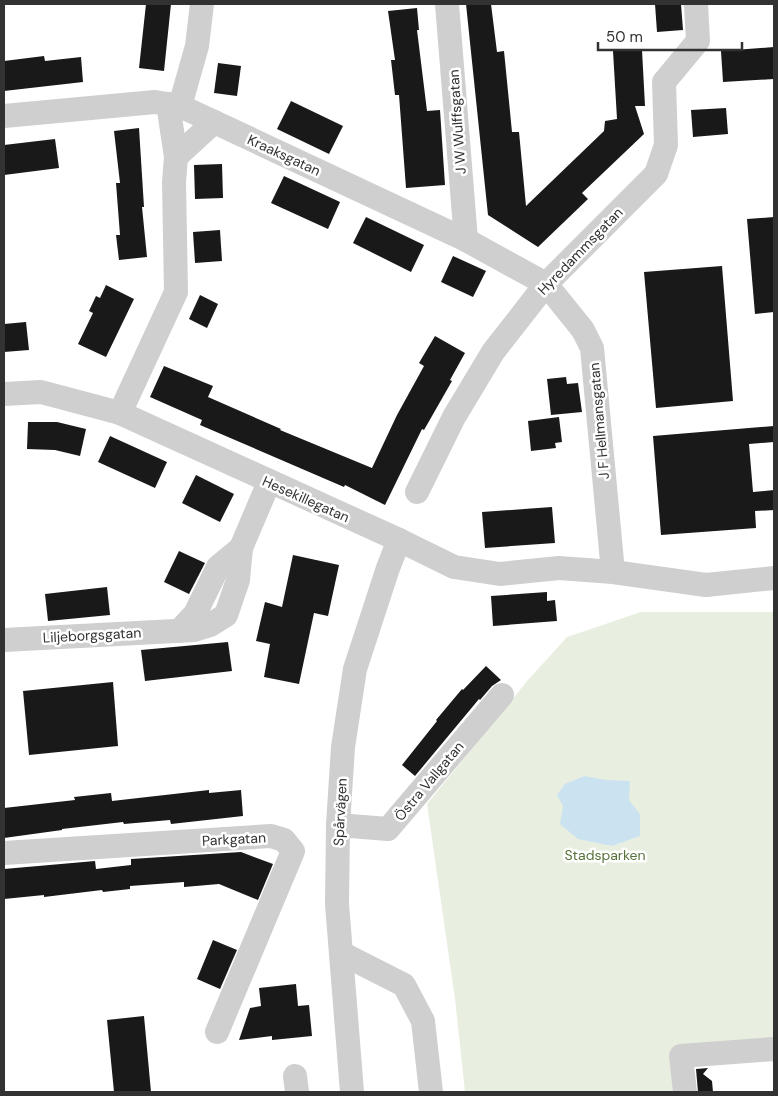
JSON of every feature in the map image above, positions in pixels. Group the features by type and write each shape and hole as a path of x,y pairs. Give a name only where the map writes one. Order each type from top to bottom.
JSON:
{"street":[{"path":"120,413 176,292 174,105 197,46 202,4"},
{"name":"J W Wulffsgatan","path":"448,4 466,240"},
{"name":"Hyredammsgatan","path":"417,492 454,417 494,352 546,284 656,174 666,145 664,82 698,41 696,4"},
{"name":"Kraaksgatan","path":"4,116 154,102 174,105 466,240 546,284"},
{"path":"176,157 214,122"},
{"name":"J F Hellmansgatan","path":"546,284 583,330 592,348 613,572"},
{"name":"Hesekillegatan","path":"4,394 41,392 120,413 454,567 500,574 558,568 613,572"},
{"name":"Liljeborgsgatan","path":"4,640 180,631 194,614 218,567 241,548 269,482"},
{"name":"Spårvägen","path":"352,1092 337,904 338,825 343,747 355,669 399,540"},
{"path":"613,572 706,585 774,578"},
{"name":"Östra Vallgatan","path":"338,825 388,829 502,695"},
{"name":"Parkgatan","path":"4,853 271,836 284,840 293,851 217,1032"},
{"path":"341,953 404,985 424,1021 431,1092"},
{"path":"685,1092 681,1056 774,1049"}],"green space":[{"name":"Stadsparken","path":"641,612 774,612 774,1049 681,1056 685,1092 465,1092 455,999 427,804 528,680 567,637"}],"water":[{"path":"584,776 606,780 630,781 629,800 640,814 640,836 612,846 578,839 560,824 563,806 557,795 565,784"}],"building":[{"path":"146,4 171,4 164,71 139,68"},
{"path":"466,4 491,4 497,52 504,51 512,132 519,132 526,206 604,131 605,121 617,119 613,51 642,50 645,106 635,106 644,134 582,193 588,199 538,247 488,215"},
{"path":"655,4 681,4 683,30 657,32"},
{"path":"417,8 419,30 417,30 427,111 440,110 445,185 406,188 399,95 395,95 391,60 395,60 388,11"},
{"path":"774,47 774,79 723,82 721,51"},
{"path":"44,56 45,61 81,57 83,82 4,91 4,61"},
{"path":"218,63 241,66 237,96 214,93"},
{"path":"291,101 343,126 329,154 277,129"},
{"path":"726,108 728,134 693,137 691,110"},
{"path":"139,128 144,207 142,207 147,257 119,260 116,235 120,235 116,183 120,183 114,131"},
{"path":"55,139 59,168 4,175 4,145"},
{"path":"222,164 223,198 195,199 194,165"},
{"path":"284,176 340,202 328,229 271,203"},
{"path":"366,217 424,245 411,272 353,243"},
{"path":"774,217 774,312 755,314 747,219"},
{"path":"220,230 222,261 195,263 193,232"},
{"path":"453,256 486,271 473,297 441,282"},
{"path":"722,266 733,401 656,408 644,272"},
{"path":"106,285 134,299 106,357 78,344 93,313 89,311 96,296 100,298"},
{"path":"200,295 218,304 207,328 189,319"},
{"path":"26,322 29,350 4,352 4,324"},
{"path":"435,336 465,353 450,380 452,381 424,430 422,429 385,505 345,485 344,487 200,425 202,420 150,397 164,366 213,386 208,397 280,430 372,468 397,415 424,366 419,363"},
{"path":"566,377 567,384 578,383 582,412 551,415 547,379"},
{"path":"559,417 562,442 555,443 556,448 531,451 528,421"},
{"path":"28,422 57,422 86,429 80,456 55,450 27,449"},
{"path":"774,426 774,442 749,444 753,492 774,490 774,510 755,511 756,528 661,535 653,436"},
{"path":"110,436 167,462 155,488 98,462"},
{"path":"196,475 234,494 220,522 182,503"},
{"path":"552,507 555,543 485,548 482,512"},
{"path":"179,551 205,563 189,594 164,582"},
{"path":"293,555 339,565 328,616 314,613 299,684 264,677 270,644 256,641 265,602 282,607"},
{"path":"107,587 110,615 48,621 45,594"},
{"path":"547,592 547,601 555,600 557,621 493,626 491,596"},
{"path":"228,642 232,671 145,681 141,650"},
{"path":"486,666 501,680 479,699 415,776 402,765 462,689"},
{"path":"113,682 118,746 29,755 23,691"},
{"path":"209,790 209,793 241,790 243,816 171,824 170,820 124,824 123,822 4,838 4,808 75,800 74,797 111,793 112,801"},
{"path":"241,852 273,864 258,900 219,884 184,887 184,882 130,886 130,889 103,892 102,890 44,897 44,895 4,899 4,869 95,861 96,869 131,865 131,859"},
{"path":"213,940 237,950 220,989 197,979"},
{"path":"296,984 298,1006 309,1005 312,1036 272,1040 272,1036 239,1040 250,1008 261,1006 259,988"},
{"path":"144,1016 151,1092 114,1092 107,1020"},
{"path":"708,1068 703,1074 712,1081 713,1092 698,1092 696,1069"}]}
